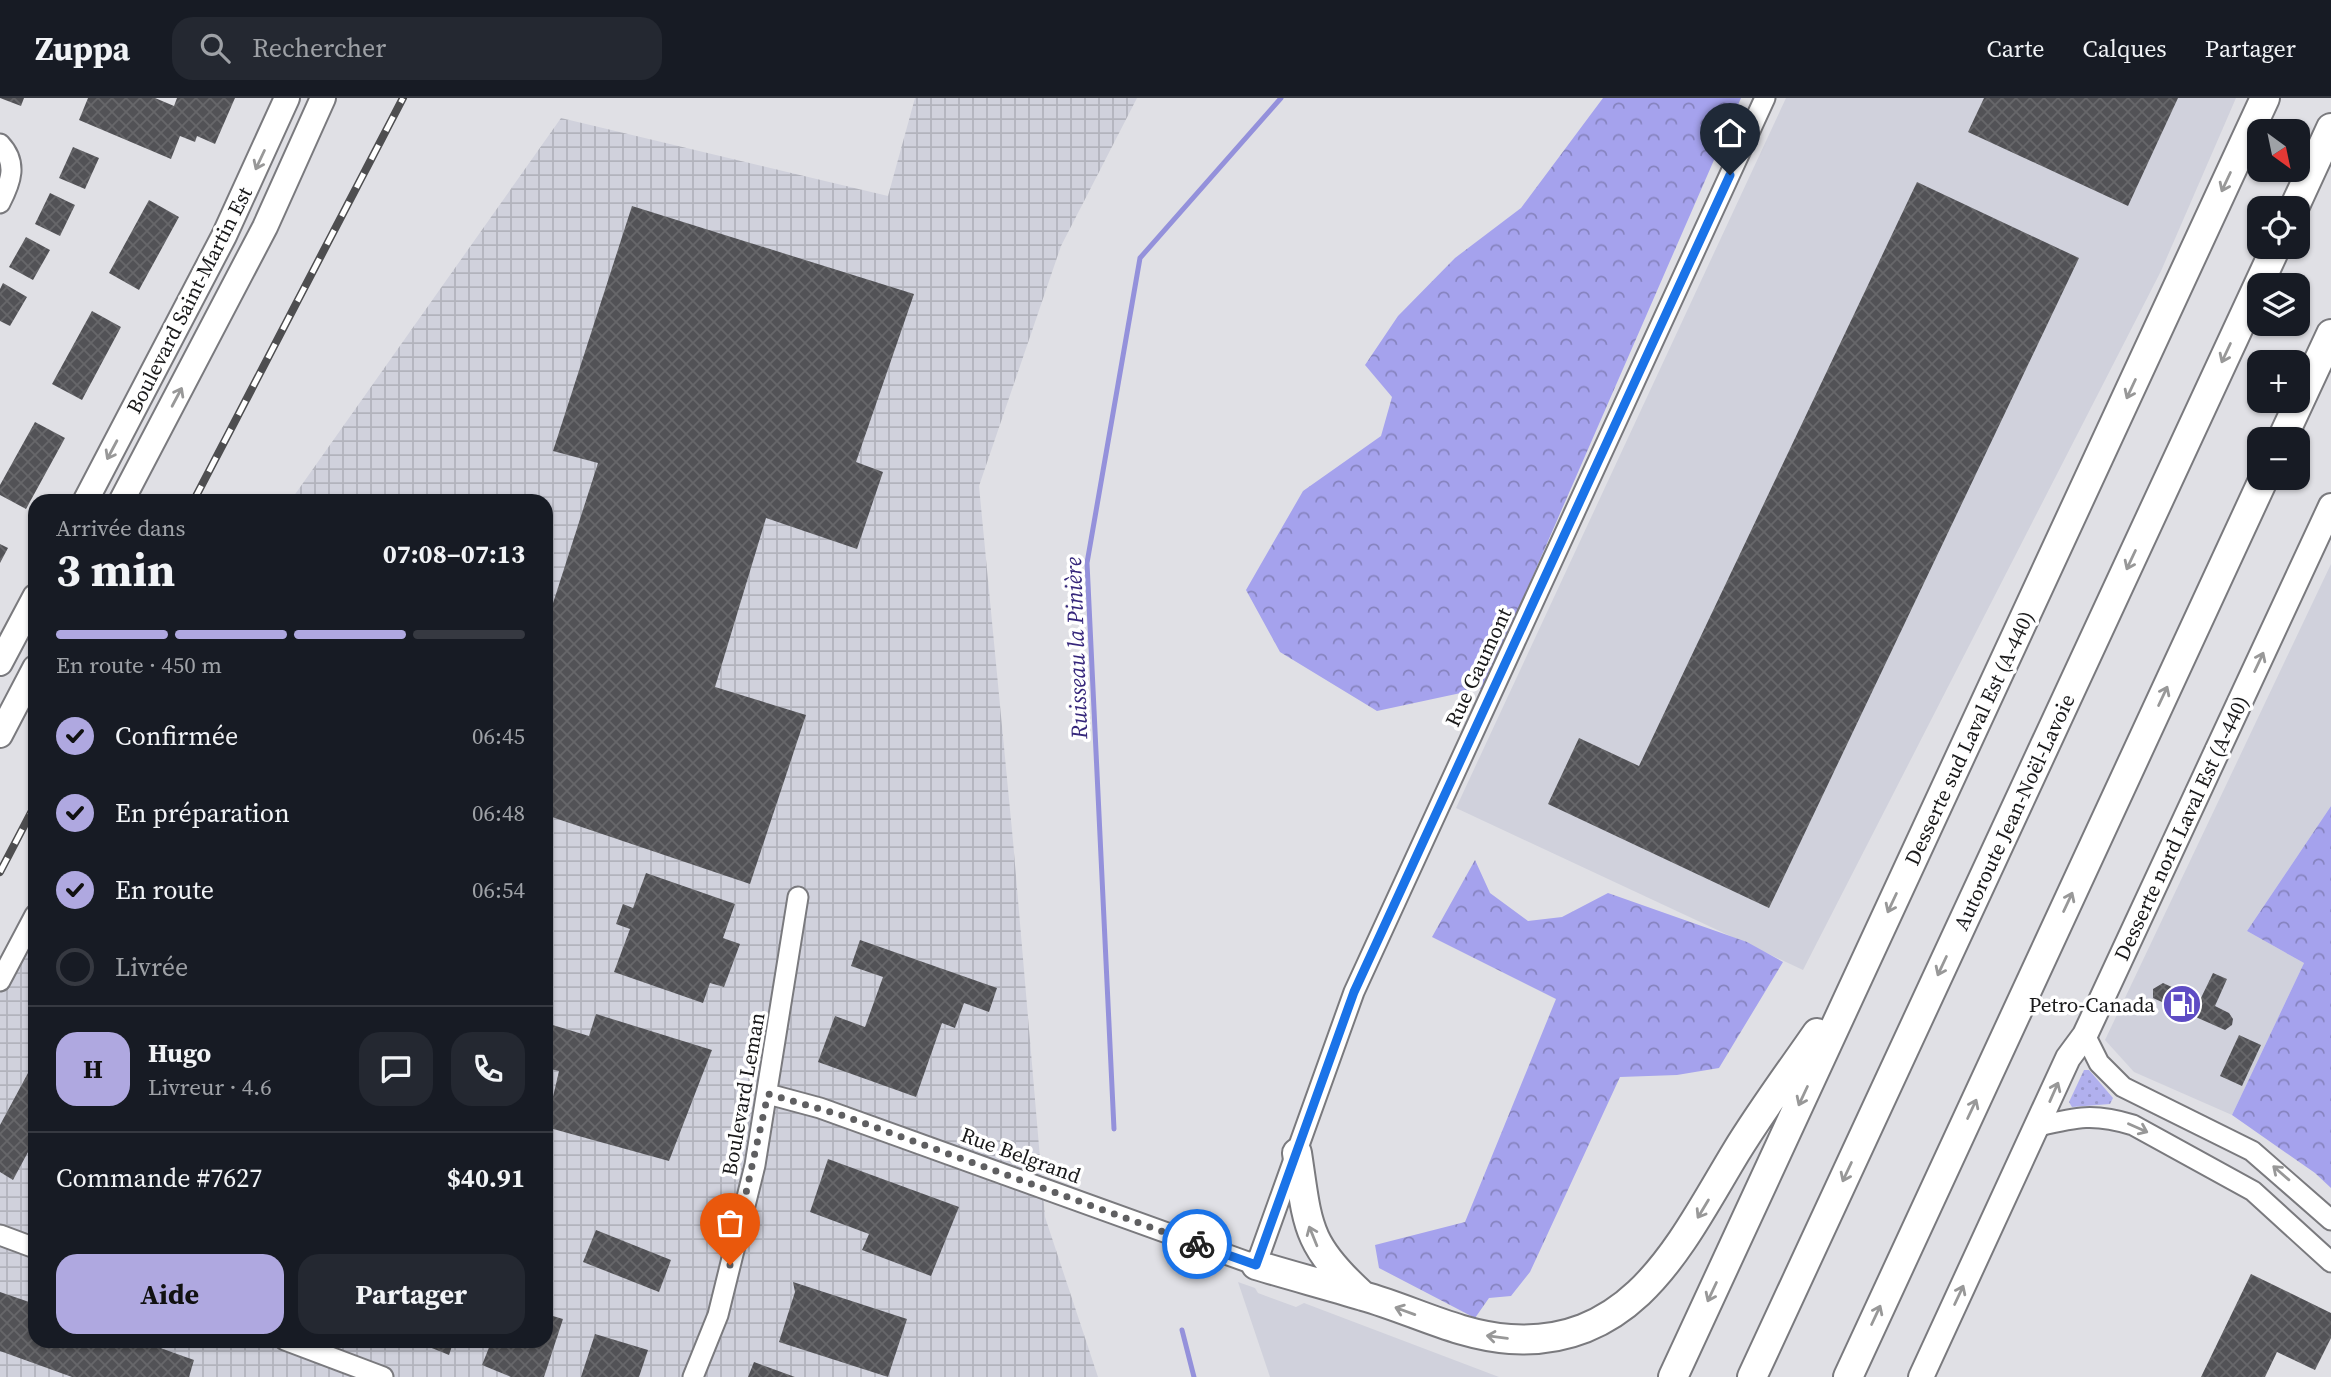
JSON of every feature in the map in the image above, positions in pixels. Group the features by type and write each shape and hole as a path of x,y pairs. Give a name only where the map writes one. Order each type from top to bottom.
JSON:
{"highway":[{"name":"Desserte sud Laval Est (A-440)","path":"1673,1377 2265,98"},
{"path":"2300,196 2331,128"},
{"name":"Autoroute Jean-Noël-Lavoie","path":"1752,1377 2270,259"},
{"path":"2288,427 2331,334"},
{"path":"1847,1377 2258,490"},
{"path":"1256,1265 1324,1287 1363,1296 1447,1327 1511,1339 1562,1334 1592,1324 1620,1308 1655,1279 1677,1250 1738,1150 1862,967"},
{"path":"1297,1153 1307,1218 1314,1241 1331,1267 1363,1296"}],"main road":[{"name":"Boulevard Saint-Martin Est","path":"89,494 224,236 288,98"},
{"name":"Boulevard Saint-Martin Est","path":"125,494 265,227 323,98"},
{"name":"Desserte nord Laval Est (A-440)","path":"1921,1377 2039,1126 2068,1058 2085,1035 2331,506"},
{"path":"0,663 28,610"},
{"path":"0,734 28,680"}],"street":[{"name":"Rue Gaumont","path":"1256,1265 1332,1046 1384,925 1765,98"},
{"path":"0,144 11,159 12,181 0,203"},
{"name":"Boulevard Leman","path":"694,1377 718,1315 755,1165 798,897"},
{"path":"0,981 28,928"},
{"path":"2085,1035 2099,1063 2123,1087 2252,1151 2331,1220"},
{"name":"Rue Belgrand","path":"768,1094 833,1112 1256,1265"},
{"path":"2039,1126 2084,1115 2133,1125 2253,1191 2331,1262"},
{"path":"0,1235 28,1245"},
{"path":"306,1348 383,1377"}],"shaded area":[{"path":"915,98 1137,98 1061,246 979,486 1045,1217 1098,1377 0,1377 0,981 28,928 28,1348 553,1348 553,494 295,494 561,118 888,196"},
{"path":"1786,98 2236,98 2161,271 1803,970 1456,808"},
{"path":"2331,564 2331,806 2247,931 2304,963 2232,1115 2134,1072 2105,1040"},
{"path":"2084,1070 2089,1070 2113,1098 2110,1104 2072,1107 2069,1102"},
{"path":"1238,1282 1255,1288 1258,1293 1296,1307 1304,1303 1499,1377 1270,1377"}],"green space":[{"path":"1603,98 1741,98 1484,688 1377,711 1280,652 1246,590 1303,491 1381,436 1392,397 1365,365 1398,316 1455,258 1521,208"},
{"path":"2331,806 2331,1188 2315,1173 2232,1115 2304,963 2247,931"},
{"path":"1475,860 1490,893 1528,921 1562,917 1608,893 1747,942 1783,962 1719,1068 1677,1075 1620,1077 1530,1272 1511,1296 1489,1298 1475,1318 1379,1268 1375,1245 1465,1222 1556,999 1432,937"}],"building":[{"path":"0,98 24,98 21,106"},
{"path":"88,98 155,98 174,106 177,98 235,98 215,144 197,136 195,142 180,136 171,159 79,120"},
{"path":"1984,98 2178,98 2128,206 1968,132"},
{"path":"73,147 99,158 85,189 59,178"},
{"path":"1917,182 2079,258 1769,908 1548,804 1579,738 1639,766"},
{"path":"50,193 75,205 60,236 35,224"},
{"path":"149,200 179,217 139,290 109,273"},
{"path":"632,206 914,294 856,462 883,472 857,549 766,518 715,687 806,715 750,884 553,817 553,603 598,463 553,451"},
{"path":"26,237 50,250 33,280 9,267"},
{"path":"3,283 27,297 10,326 0,321 0,289"},
{"path":"92,311 121,327 82,400 52,384"},
{"path":"35,422 65,438 34,494 28,494 26,509 0,495 0,485"},
{"path":"0,544 8,548 0,563"},
{"path":"646,873 735,904 723,938 740,944 724,987 710,983 703,1003 614,972 630,929 616,924 623,904 633,908"},
{"path":"860,940 997,988 989,1012 964,1003 955,1028 942,1023 916,1097 818,1062 835,1016 865,1027 883,977 851,966"},
{"path":"2213,973 2227,979 2215,1006 2229,1013 2233,1019 2232,1025 2225,1030 2153,998 2153,989 2163,983 2200,1000"},
{"path":"596,1014 712,1050 669,1161 553,1129 553,1097 559,1071 553,1070 553,1025 589,1036"},
{"path":"2239,1035 2261,1045 2242,1086 2220,1076"},
{"path":"28,1073 28,1152 13,1180 0,1172 0,1125"},
{"path":"828,1159 959,1207 931,1276 862,1250 869,1234 810,1212"},
{"path":"596,1230 671,1260 659,1292 583,1262"},
{"path":"2251,1274 2331,1313 2331,1338 2315,1370 2277,1352 2265,1377 2201,1377"},
{"path":"793,1282 907,1319 888,1377 779,1342 795,1292"},
{"path":"0,1292 28,1302 28,1348 160,1348 194,1360 189,1377 72,1377 0,1351"},
{"path":"553,1316 563,1319 544,1377 511,1377 482,1365 489,1348 553,1348"},
{"path":"595,1334 648,1350 639,1377 581,1377"},
{"path":"432,1348 451,1348 449,1355"},
{"path":"754,1362 795,1377 748,1377"}],"waterway":[{"name":"Ruisseau la Pinière","path":"1114,1129 1087,563 1140,258 1281,98"},
{"name":"Ruisseau la Pinière","path":"1182,1330 1194,1377"}],"railway":[{"path":"197,494 403,98"},
{"path":"0,872 28,818"}],"way so far":[{"path":"730,1265 755,1165 768,1094 844,1116 1197,1244"}],"place":[{"name":"Petro-Canada","path":"2182,1004"}],"route":[{"path":"1197,1244 1256,1265 1343,1017 1730,175"}]}
